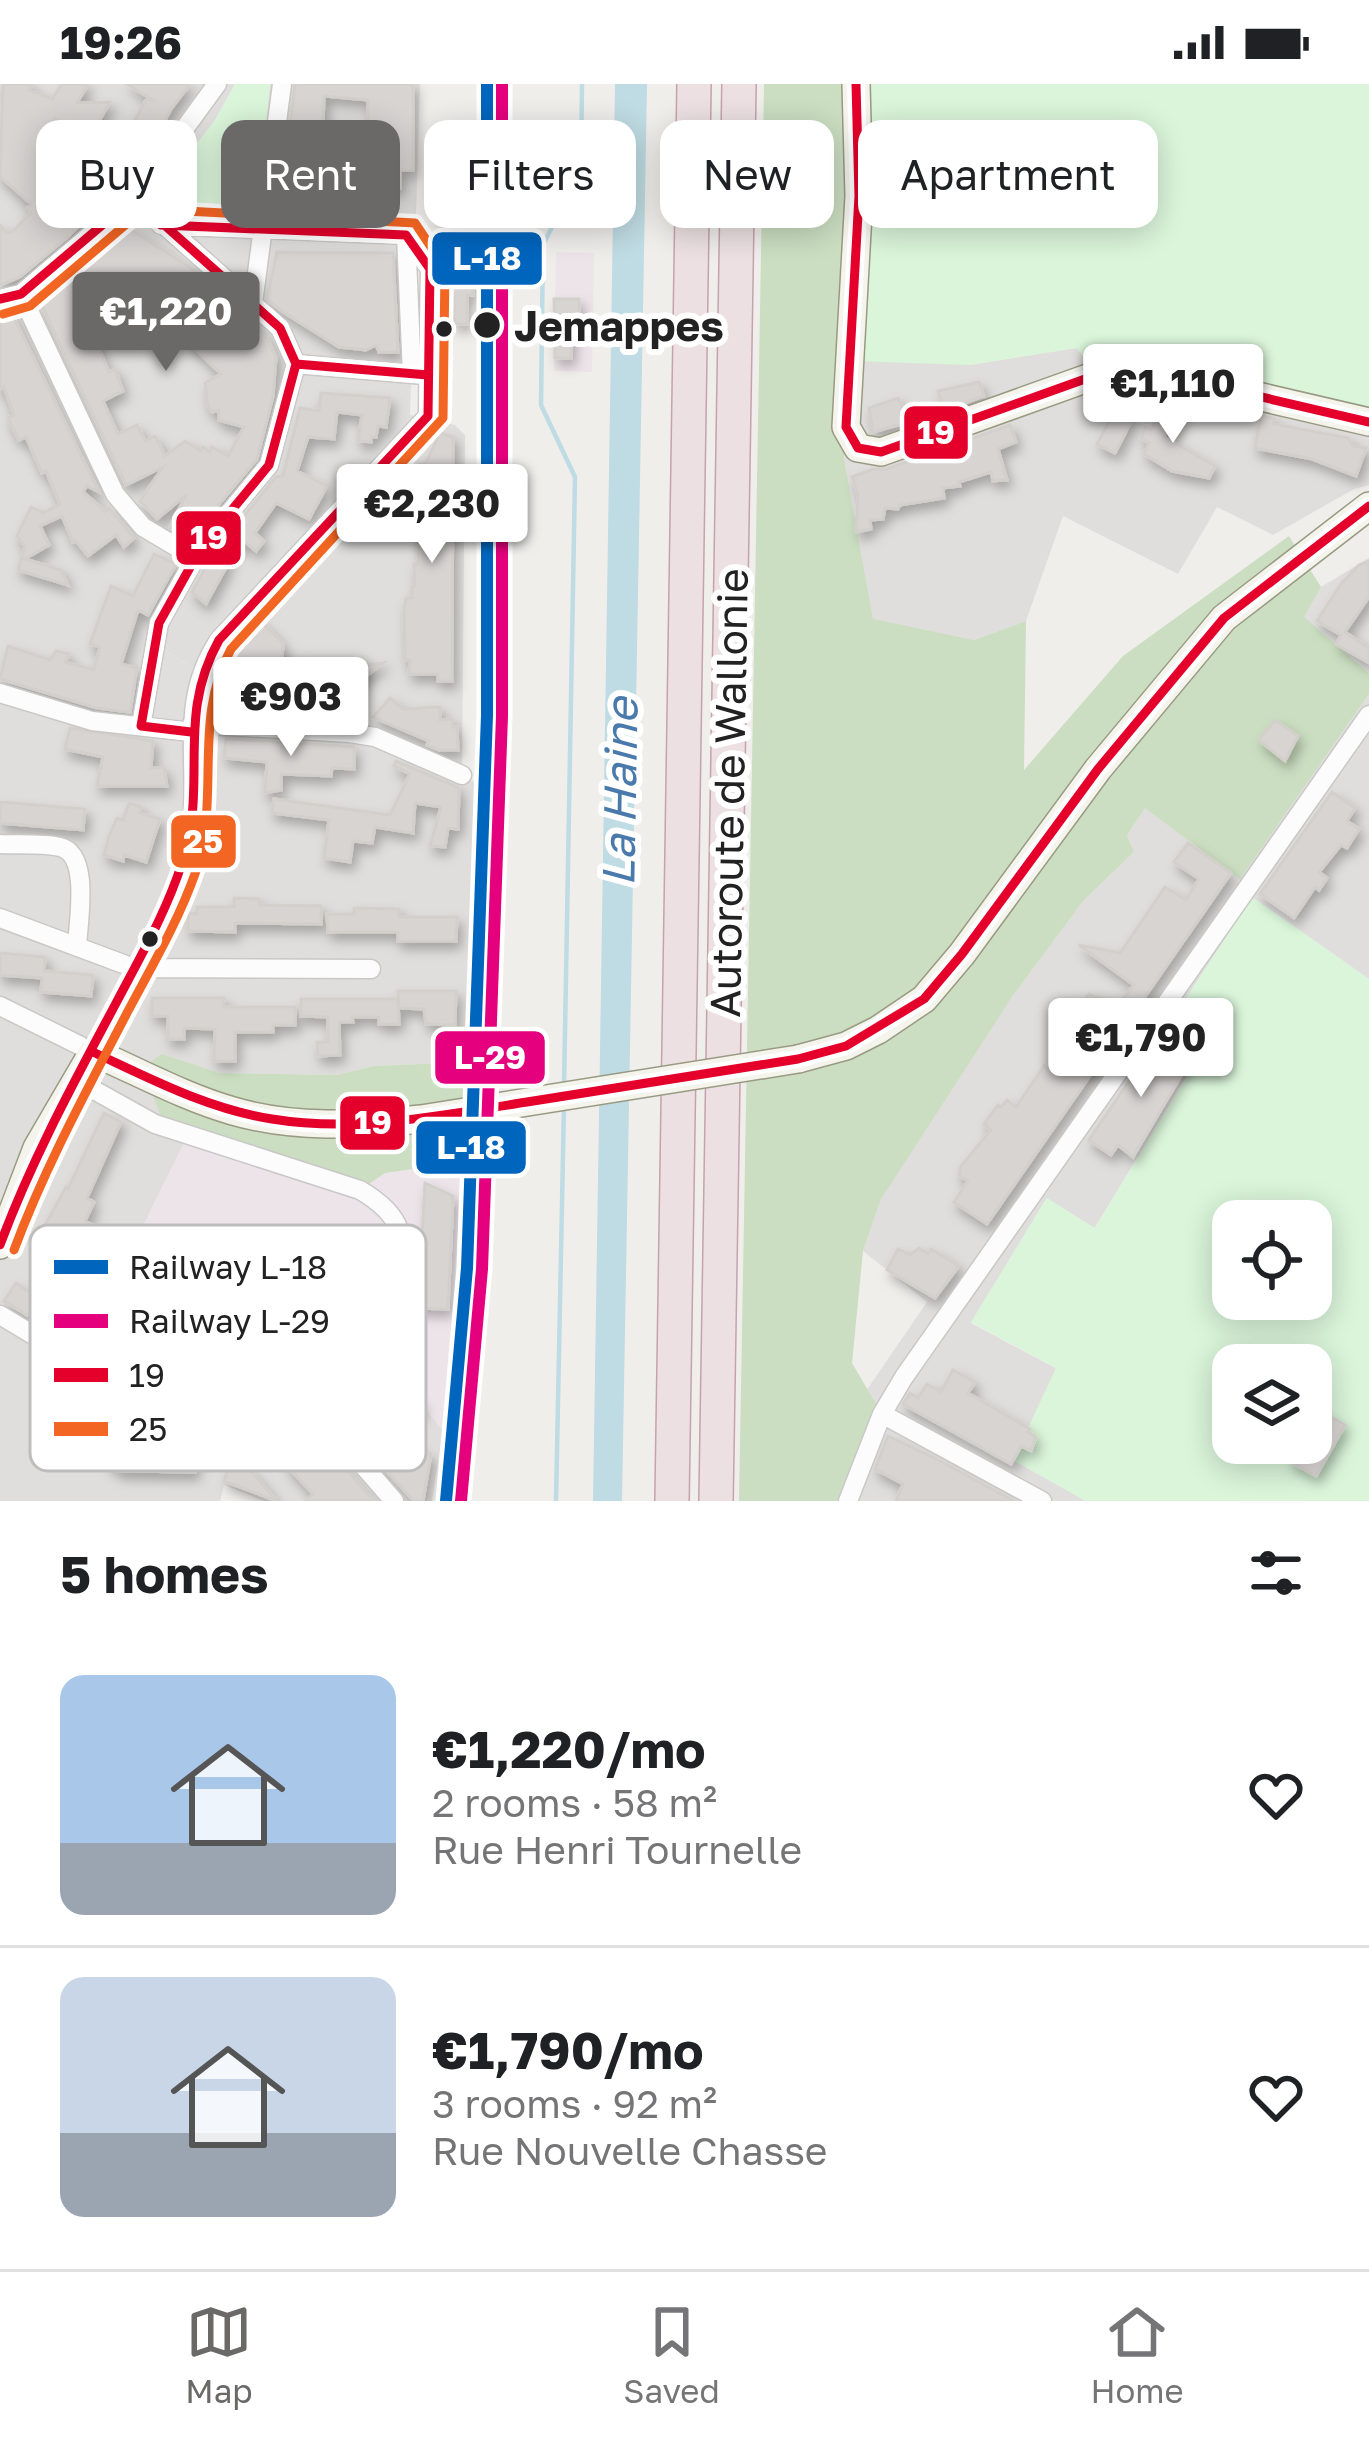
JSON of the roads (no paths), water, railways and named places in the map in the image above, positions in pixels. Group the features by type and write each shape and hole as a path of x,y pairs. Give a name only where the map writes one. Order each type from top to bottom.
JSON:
{"highway":[{"name":"Autoroute de Wallonie","path":"672,1501 694,84"},
{"name":"Autoroute de Wallonie","path":"716,1501 739,84"}],"street":[{"path":"191,120 217,84"},
{"path":"253,303 282,84"},
{"path":"856,84 859,196 846,427 858,448 880,452 1099,374 1125,370 1144,370 1369,422"},
{"path":"0,1245 38,1148 93,1052 185,860 194,819 195,687 219,640 428,416 420,375 430,268 406,235 197,227"},
{"path":"0,298 21,294 99,228"},
{"path":"141,726 159,623 195,558 268,465 296,364 280,328 165,228"},
{"path":"21,294 115,494 143,527 195,558"},
{"path":"296,364 420,375"},
{"path":"0,1006 194,1098 276,1120 350,1125 421,1119 798,1059 862,1038 923,999 962,954 1097,769 1224,618 1369,506"},
{"path":"0,693 92,721 375,737 462,775"},
{"path":"848,1501 882,1414 995,1245 1369,715"},
{"path":"0,844 65,848 76,857 80,872 77,947"},
{"path":"0,918 134,968 371,969"},
{"path":"76,1080 154,1124 360,1190 386,1205 400,1225"},
{"path":"0,1315 30,1332"},
{"path":"882,1414 1042,1501"},
{"path":"368,1471 394,1501"}],"water":[{"name":"La Haine","path":"615,84 647,84 622,1501 593,1501 613,228 636,228 636,120 614,120"}],"waterway":[{"name":"La Haine","path":"564,1087 575,477 541,405 543,245 581,169 582,84"},
{"path":"556,1501 564,1105"}],"rail line":[{"name":"L-18","path":"446,1501 467,1268 487,715 487,84"},
{"name":"L-29","path":"461,1501 482,1269 502,716 502,84"}],"place":[{"name":"Jemappes","path":"487,325"}]}
